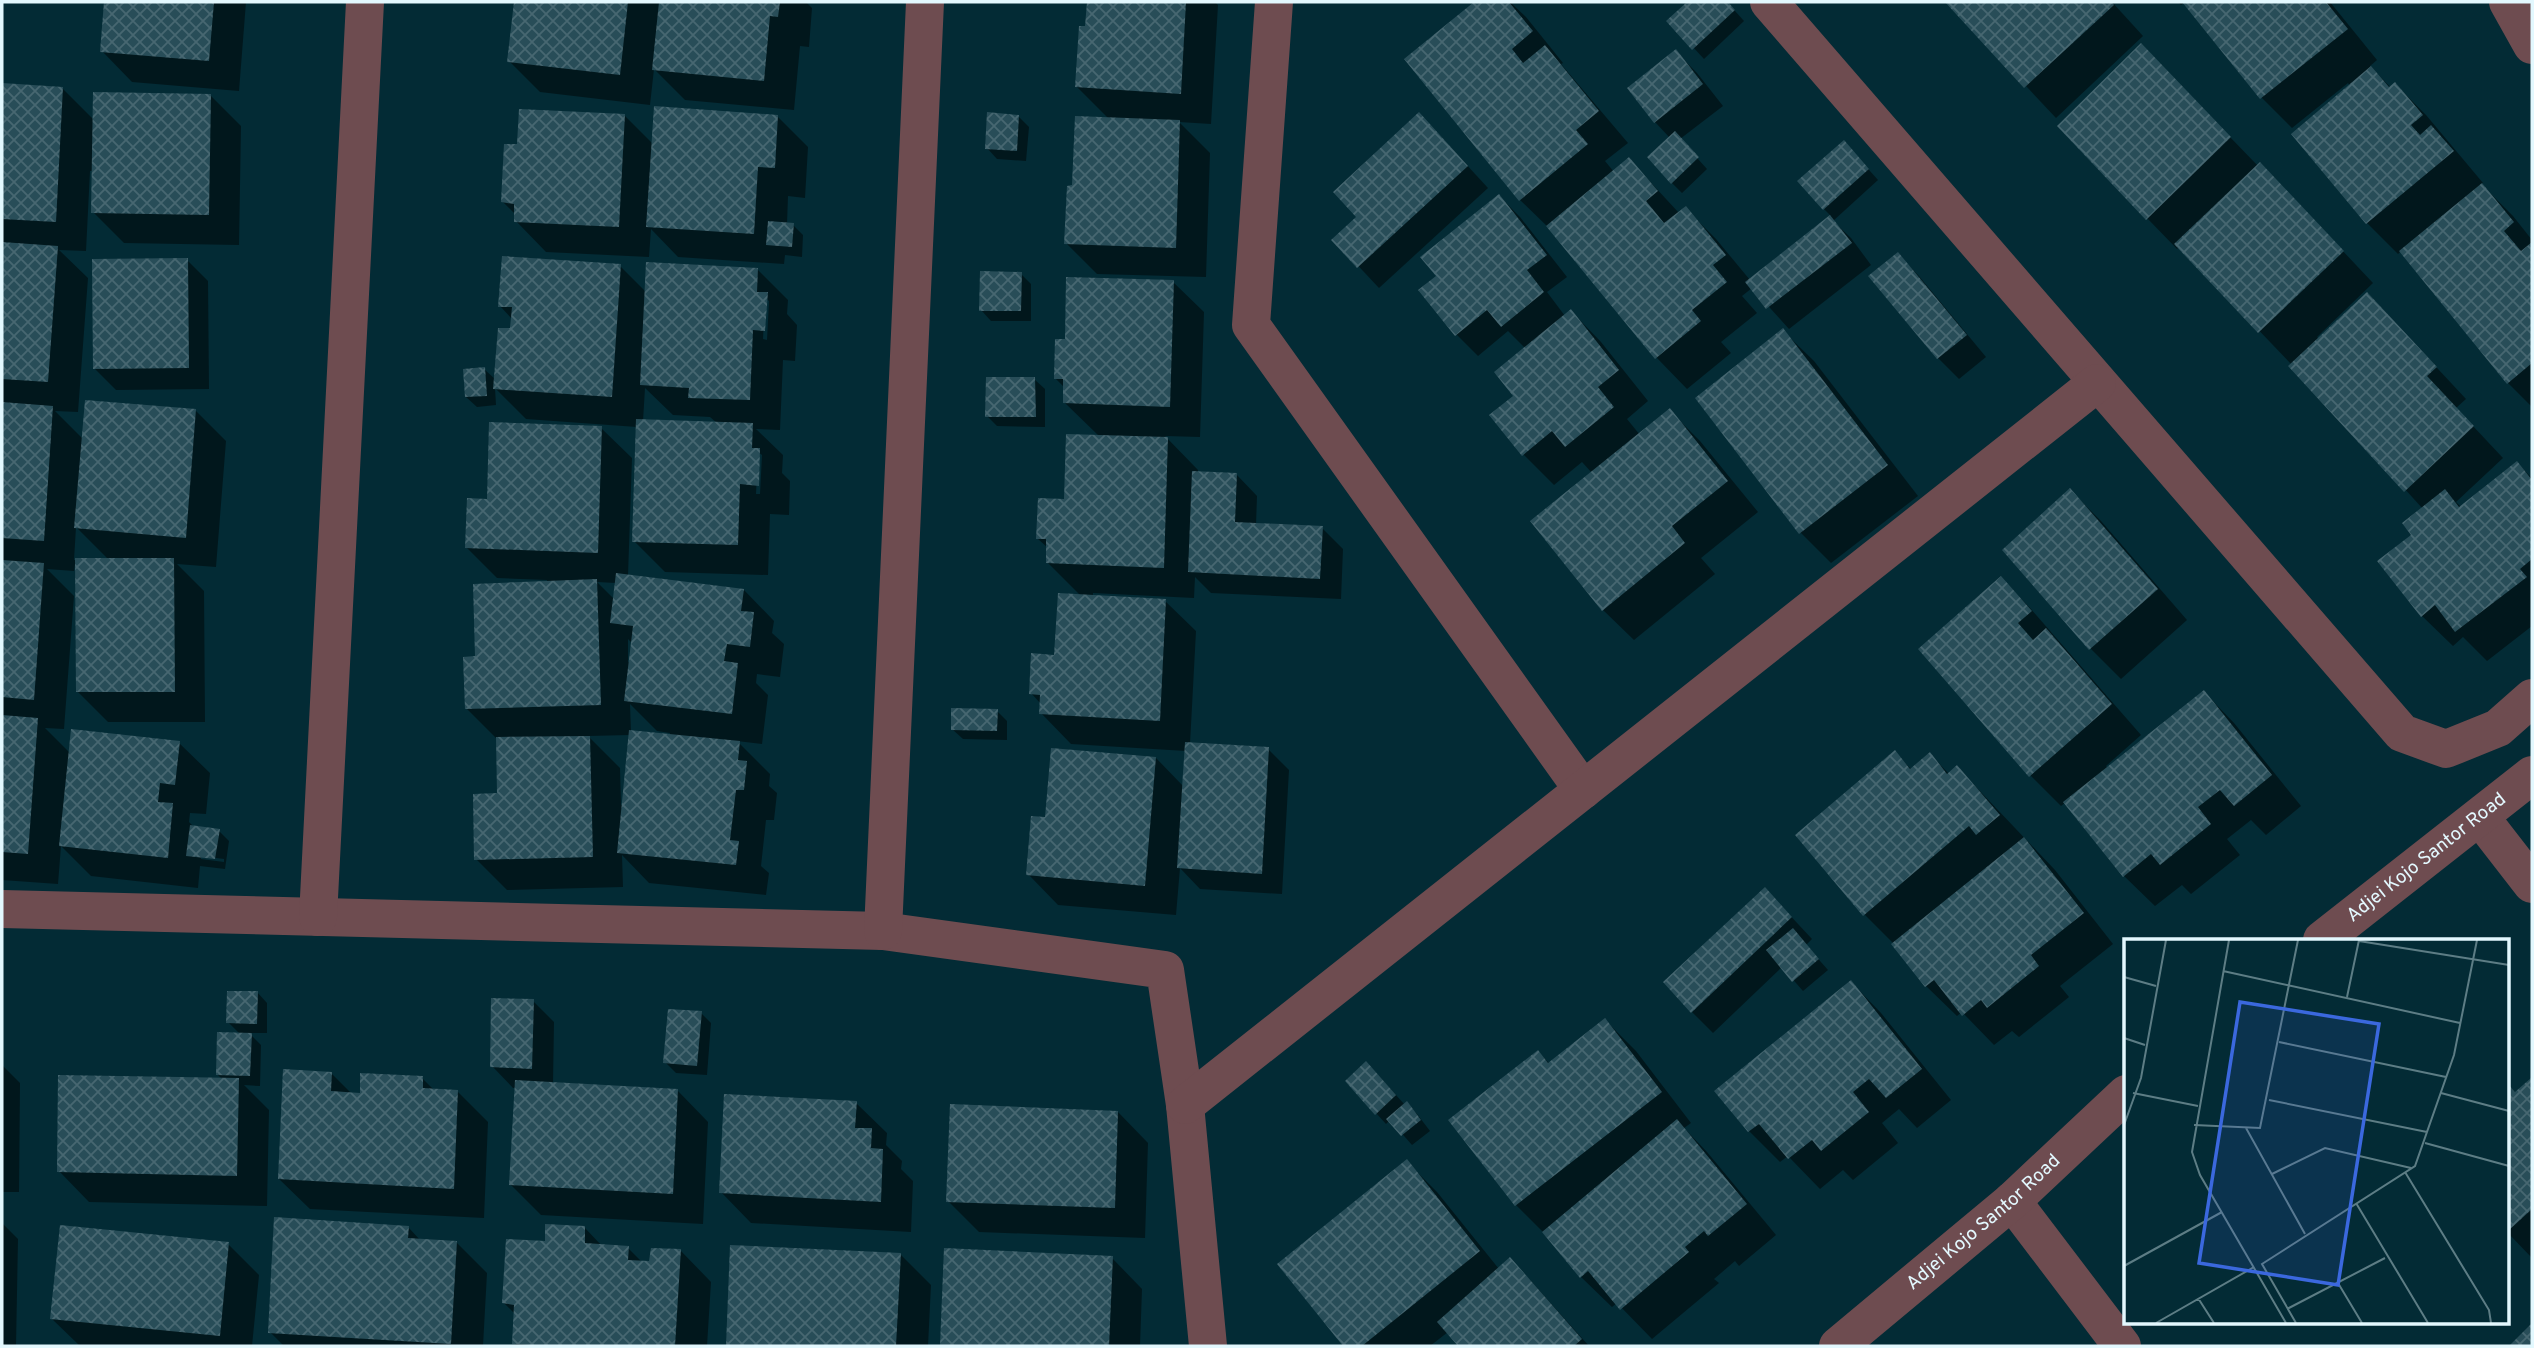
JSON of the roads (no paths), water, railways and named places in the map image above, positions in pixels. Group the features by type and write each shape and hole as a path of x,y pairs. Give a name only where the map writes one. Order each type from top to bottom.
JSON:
{"street":[{"path":"318,917 365,2"},
{"path":"883,931 925,2"},
{"path":"1274,2 1251,325 1583,790"},
{"path":"1769,2 2402,733 2446,749 2498,728 2532,698"},
{"path":"2508,2 2532,46"},
{"path":"1185,1105 2097,383"},
{"name":"Adjei Kojo Santor Road","path":"2323,939 2532,775"},
{"path":"2480,817 2532,884"},
{"path":"2,909 883,931 1165,970 1185,1105 1208,1346"},
{"name":"Adjei Kojo Santor Road","path":"1838,1346 2012,1200 2124,1096"},
{"path":"2012,1200 2122,1346"}]}
